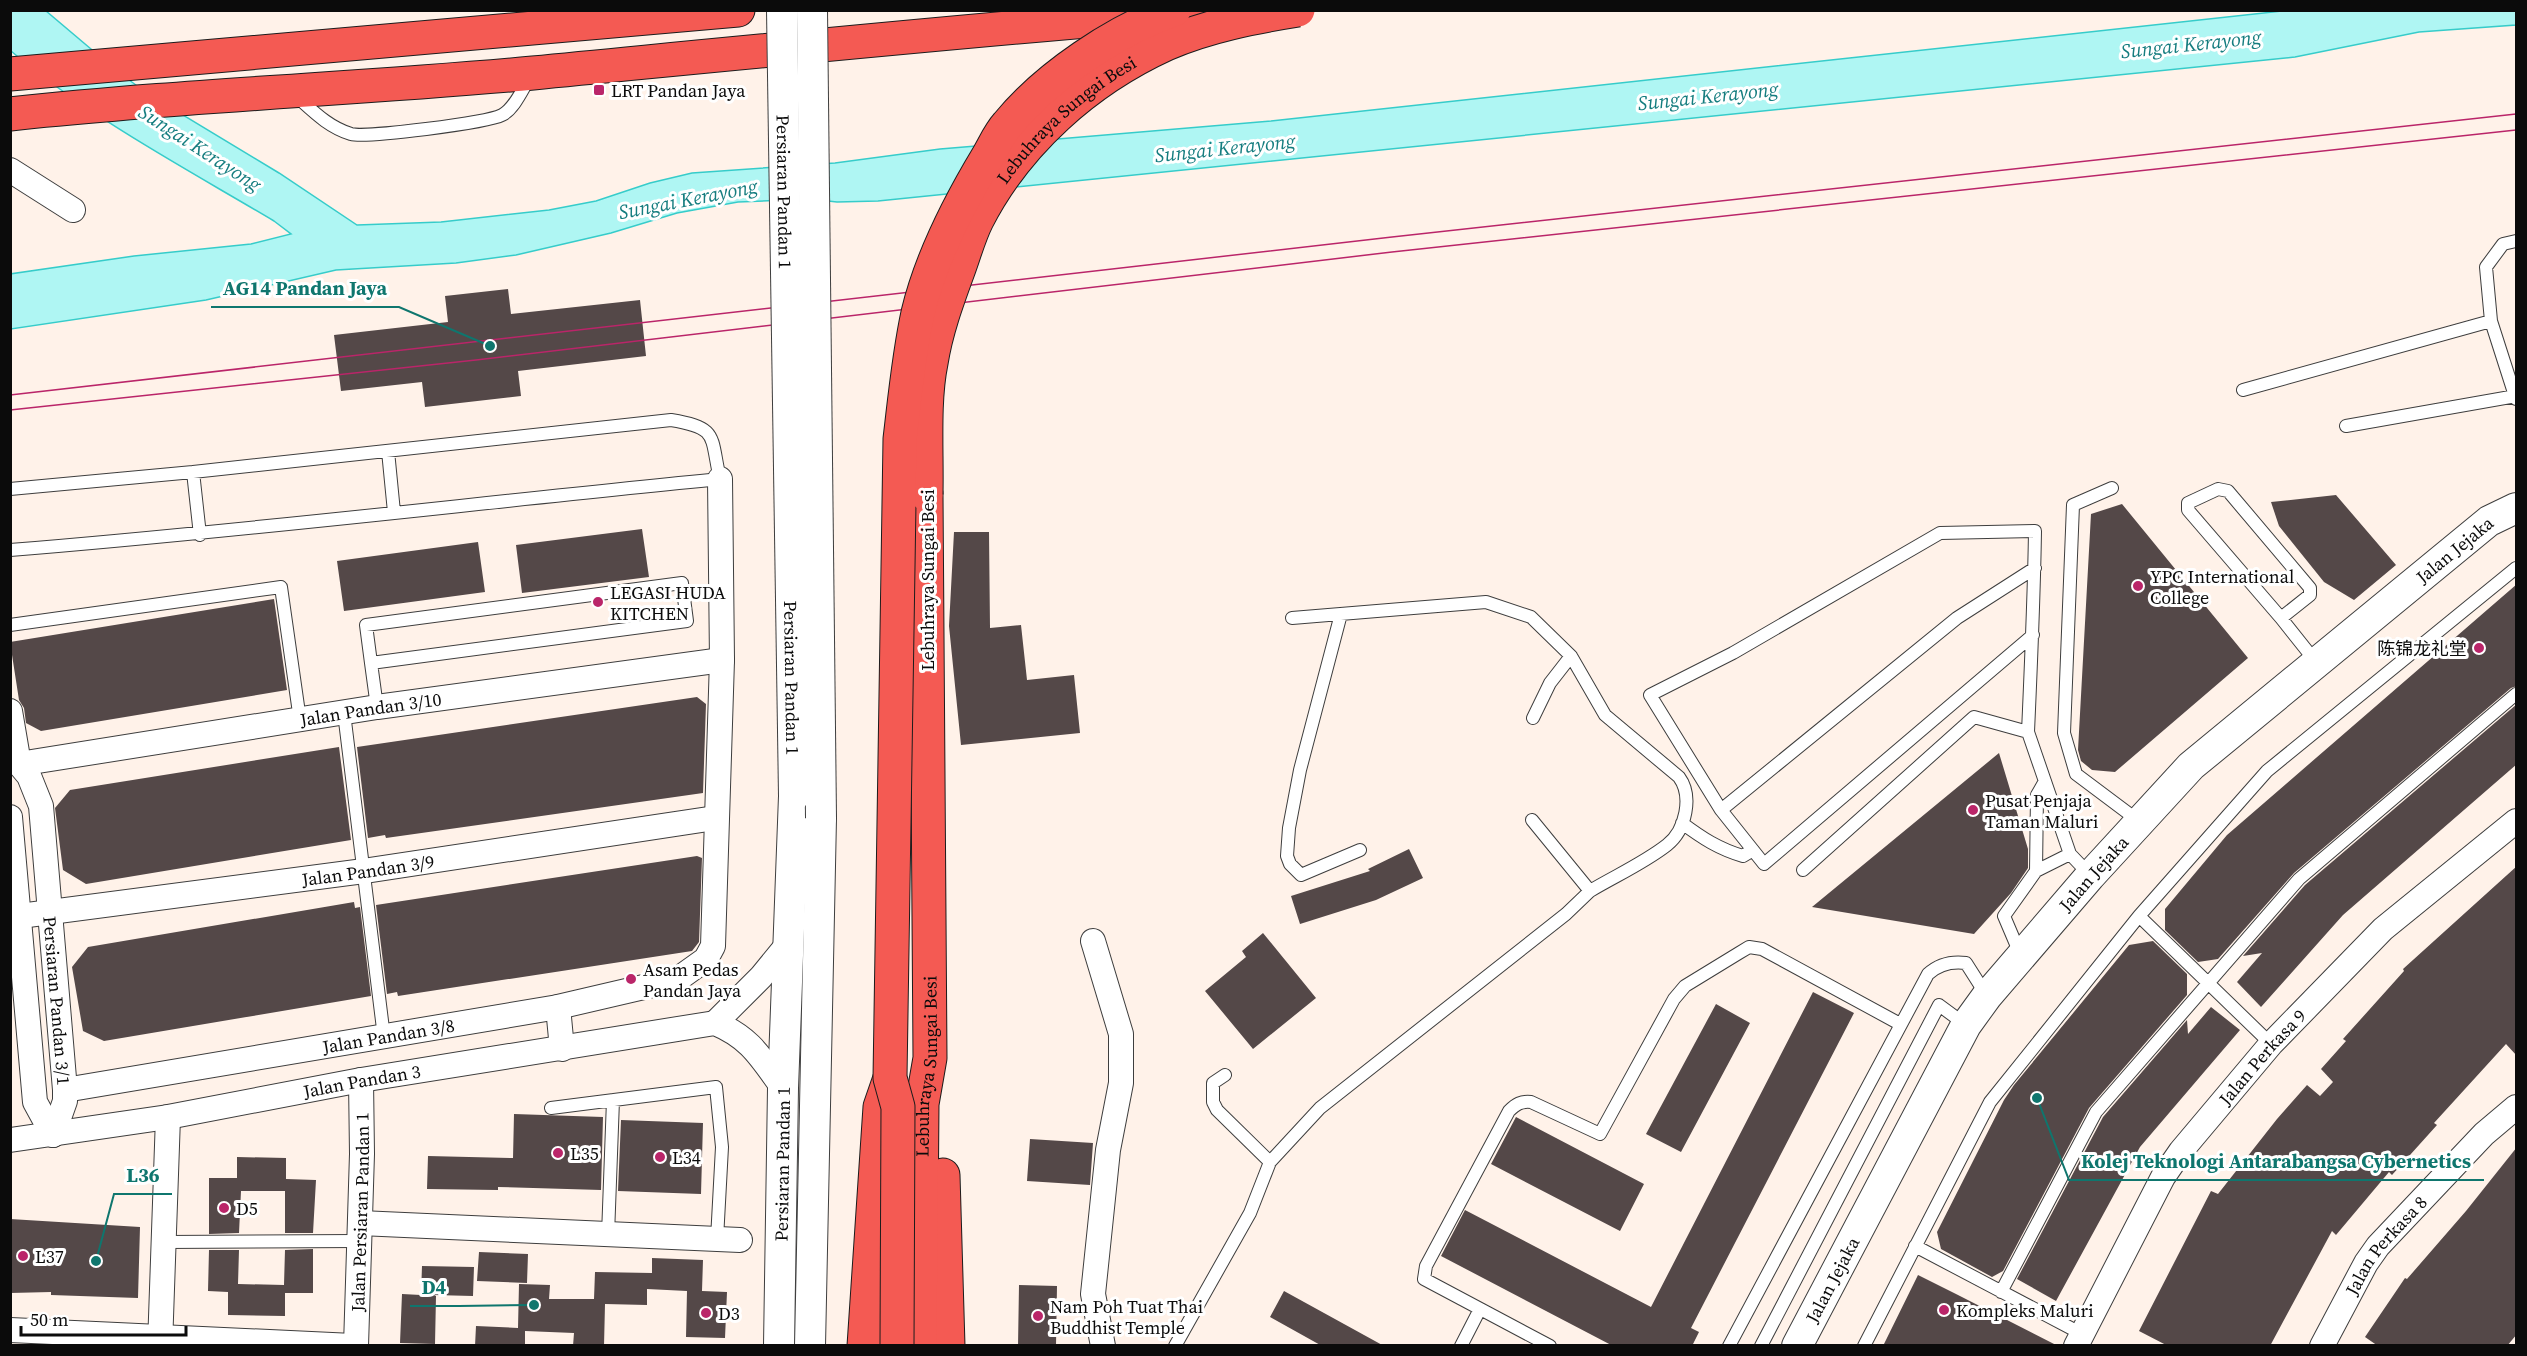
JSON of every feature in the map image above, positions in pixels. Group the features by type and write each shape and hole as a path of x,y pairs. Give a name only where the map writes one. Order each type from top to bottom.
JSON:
{"highway":[{"name":"Lebuhraya Sungai Besi","path":"897,1346 898,1107 890,1078 900,439 908,368 919,311 940,250 966,191 1006,125 1044,88 1091,52 1174,10"},
{"path":"12,114 276,91 533,73 1027,25 1218,10"},
{"name":"Lebuhraya Sungai Besi","path":"920,1346 922,1104 930,1058 927,415 930,364 942,318 977,221 1006,174 1037,133 1072,104 1138,58 1168,44 1234,23 1298,10"},
{"path":"10,74 730,11"},
{"path":"930,1058 940,1104 948,1346"},
{"path":"864,1346 868,1258 880,1107 890,1078"}],"street":[{"name":"Persiaran Pandan 1","path":"779,1346 783,1088 794,796 782,10"},
{"name":"Persiaran Pandan 1","path":"810,1346 821,818 812,10"},
{"path":"10,170 73,210"},
{"path":"715,818 722,660 720,479"},
{"name":"Jalan Jejaka","path":"1797,1346 1966,1025 2021,956 2136,824 2191,766 2489,520 2517,508"},
{"name":"Jalan Pandan 3/10","path":"15,771 344,712 722,660"},
{"name":"Persiaran Pandan 3/1","path":"10,711 15,771 29,776 41,806 64,1090 64,1101 53,1135"},
{"name":"Persiaran Pandan 3/1","path":"10,817 35,1102 53,1135"},
{"name":"Jalan Pandan 3/9","path":"20,916 364,871 715,818"},
{"name":"Jalan Pandan 3/8","path":"64,1090 558,1007 678,979 706,959 713,946 715,818"},
{"name":"Jalan Perkasa 9","path":"2079,1340 2163,1177 2181,1151 2271,1044 2383,929 2517,821"},
{"path":"1093,941 1121,1034 1121,1083 1108,1150 1094,1294 1103,1346"},
{"path":"783,1088 751,1044 731,1030 715,1023 761,977 788,944"},
{"path":"558,1007 562,1048"},
{"name":"Jalan Pandan 3","path":"10,1140 168,1117 361,1080 715,1023"},
{"name":"Jalan Persiaran Pandan 1","path":"355,1346 360,1232 361,1080"},
{"name":"Jalan Perkasa 8","path":"2322,1346 2366,1263 2378,1246 2484,1134 2517,1107"},
{"path":"160,1341 168,1117"},
{"path":"360,1232 608,1235 729,1240"},
{"path":"10,1330 160,1341 355,1346"}],"lane":[{"path":"276,91 329,126 354,135 461,125 502,115 512,106 533,73"},
{"path":"2346,426 2516,397 2491,321 2486,267 2503,244 2517,241"},
{"path":"2243,390 2491,321"},
{"path":"10,489 192,472 671,420 697,425 710,434 720,479 394,512 200,535 10,550"},
{"path":"388,451 394,512"},
{"path":"192,472 200,535"},
{"path":"2112,488 2073,505 2064,733 2076,774 2128,813 2136,824"},
{"path":"2281,618 2310,595 2310,588 2228,491 2218,489 2188,503 2188,510 2281,618 2316,663"},
{"path":"2033,635 1764,864 1721,810 1650,695 1733,653 1940,533 2035,531 2033,635 2028,732 2070,854 2090,876"},
{"path":"1721,810 1957,618 2035,568"},
{"path":"1864,1346 1990,1102 2139,916 2267,771 2517,568"},
{"path":"371,663 687,621 682,583 366,625 371,663 377,708"},
{"path":"10,625 281,587 300,720"},
{"path":"1175,1346 1250,1213 1270,1162 1320,1108 1566,914 1590,891 1669,844 1682,823 1688,803 1686,787 1679,777 1605,716 1571,656 1531,617 1486,602 1292,618"},
{"path":"1341,614 1300,770 1288,828 1287,856 1290,864 1301,875 1360,850"},
{"path":"1533,718 1550,683 1571,656"},
{"path":"2001,1292 2096,1112 2210,984 2299,879 2517,694"},
{"path":"344,712 384,1037"},
{"path":"1803,870 1974,717 2028,732"},
{"path":"2036,871 2037,795 2045,780"},
{"path":"1533,820 1590,891"},
{"path":"1682,823 1712,845 1722,849 1743,856 1753,850"},
{"path":"2021,956 2004,916 2036,871 2070,854"},
{"path":"2139,916 2271,1044"},
{"path":"1550,1346 1424,1279 1426,1266 1509,1111 1523,1101 1531,1102 1600,1134 1668,1009 1684,986 1749,947 1762,949 1900,1024"},
{"path":"1729,1346 1928,974 1937,966 1956,961 1966,963 1987,996"},
{"path":"1761,1346 1939,1005 1966,1025"},
{"path":"1225,1075 1213,1083 1213,1102 1216,1110 1270,1162"},
{"path":"551,1108 716,1087 729,1240"},
{"path":"608,1235 613,1100"},
{"path":"164,1242 360,1232"},
{"path":"1915,1246 2001,1292 2079,1340"},
{"path":"1461,1346 1480,1309"}],"water":[{"name":"Sungai Kerayong","path":"11,11 46,11 148,94 279,173 357,225 441,222 549,210 596,201 650,183 692,173 835,163 940,149 1271,121 2282,11 2516,11 2516,25 2419,32 2295,57 878,201 837,202 810,199 738,202 677,213 611,233 516,255 456,263 336,270 206,300 11,329 10,274 134,256 251,244 291,234 274,221 105,120 41,75 11,51"}],"building":[{"path":"508,289 511,314 640,300 646,356 518,371 521,396 425,407 422,382 341,391 334,335 448,322 445,296"},
{"path":"2336,495 2396,565 2354,600 2324,582 2279,526 2271,502"},
{"name":"YPC International College","path":"2122,504 2248,658 2115,772 2092,770 2081,761 2078,750 2091,514"},
{"path":"642,529 649,577 522,593 516,545"},
{"path":"954,532 989,532 990,628 1021,625 1027,680 1074,675 1080,733 961,745 949,626"},
{"path":"478,542 485,592 344,611 337,561"},
{"path":"2517,584 2517,686 2511,688 2294,873 2218,959 2198,962 2165,930 2165,909 2227,835"},
{"path":"274,599 287,690 41,731 26,723 24,708 19,700 10,642"},
{"path":"697,697 706,704 703,793 386,838 385,835 368,838 357,747"},
{"path":"2517,704 2517,764 2343,915 2261,1007 2237,982 2262,953 2243,956 2305,885"},
{"path":"339,747 351,840 86,884 63,870 55,808 70,790"},
{"name":"Pusat Penjaja Taman Maluri","path":"1999,753 2028,849 2028,868 2011,893 1974,934 1812,907"},
{"path":"1409,849 1423,878 1376,900 1300,924 1291,896 1370,871 1368,869"},
{"path":"697,856 702,858 699,942 692,951 398,996 397,992 387,994 376,905"},
{"path":"2517,866 2517,1056 2506,1044 2434,1123 2437,1125 2392,1175 2389,1172 2336,1235 2332,1231 2270,1346 2168,1346 2139,1331 2211,1191 2218,1194 2307,1085 2320,1096 2333,1082 2321,1069 2346,1041 2343,1039 2404,971 2403,969"},
{"path":"354,902 355,908 360,907 371,996 104,1041 83,1031 72,967 88,947"},
{"path":"1263,933 1316,998 1253,1049 1205,991 1246,957 1242,951"},
{"path":"2153,941 2187,974 2187,995 2089,1108 2003,1271 1992,1277 1941,1249 1937,1232 2004,1100 2014,1085 2129,945"},
{"path":"1813,992 1854,1013 1691,1328 1699,1332 1692,1346 1613,1346 1441,1256 1465,1210 1651,1307"},
{"path":"1716,1004 1750,1023 1681,1152 1646,1134"},
{"path":"2211,1007 2240,1030 2140,1147 2056,1301 2017,1279 2103,1117 2187,1020 2188,1034"},
{"name":"L35","path":"514,1114 603,1117 601,1190 498,1187 498,1190 427,1189 428,1156 513,1158"},
{"path":"1516,1117 1644,1184 1620,1231 1491,1164"},
{"name":"L34","path":"621,1120 703,1123 701,1194 618,1191"},
{"path":"1030,1139 1093,1143 1090,1185 1027,1181"},
{"path":"2517,1147 2517,1334 2507,1346 2378,1346 2365,1337 2405,1278 2407,1279 2466,1211"},
{"name":"D5","path":"237,1157 286,1158 286,1179 316,1180 313,1233 285,1233 285,1191 241,1191 239,1233 209,1234 209,1178 237,1178"},
{"path":"10,1219 140,1227 138,1298 51,1295 51,1292 10,1293"},
{"name":"D5","path":"313,1249 313,1293 285,1293 285,1316 228,1315 228,1292 208,1291 209,1250 239,1250 238,1284 284,1285 285,1250"},
{"path":"479,1252 528,1254 527,1283 477,1281"},
{"path":"652,1258 703,1260 702,1291 727,1292 725,1338 686,1337 687,1291 647,1289 647,1305 605,1304 604,1346 573,1346 574,1333 525,1331 525,1346 475,1346 476,1326 518,1328 519,1284 550,1285 549,1299 594,1299 595,1272 652,1273"},
{"path":"422,1266 474,1267 473,1296 434,1295 436,1296 435,1344 400,1343 402,1294 421,1295"},
{"name":"Kompleks Maluri","path":"1918,1275 1958,1295 2058,1346 1883,1346"},
{"name":"Nam Poh Tuat Thai Buddhist Temple","path":"1019,1285 1057,1286 1056,1346 1018,1346"},
{"path":"1284,1291 1384,1346 1322,1346 1270,1317"}],"tram line":[{"path":"10,395 1392,237 2516,114"},
{"path":"10,410 476,360 1392,252 2516,130"}],"place":[{"name":"LRT Pandan Jaya","path":"599,90"},
{"name":"AG14 Pandan Jaya","path":"490,346"},
{"name":"YPC International College","path":"2138,586"},
{"name":"LEGASI HUDA KITCHEN","path":"598,602"},
{"name":"陈锦龙礼堂","path":"2479,648"},
{"name":"Pusat Penjaja Taman Maluri","path":"1973,810"},
{"name":"Asam Pedas Pandan Jaya","path":"631,979"},
{"name":"Kolej Teknologi Antarabangsa Cybernetics","path":"2037,1098"},
{"name":"L35","path":"558,1153"},
{"name":"L34","path":"660,1157"},
{"name":"D5","path":"224,1208"},
{"name":"L37","path":"23,1256"},
{"name":"L36","path":"96,1261"},
{"name":"D4","path":"534,1305"},
{"name":"Kompleks Maluri","path":"1944,1310"},
{"name":"D3","path":"706,1313"},
{"name":"Nam Poh Tuat Thai Buddhist Temple","path":"1038,1316"}]}
